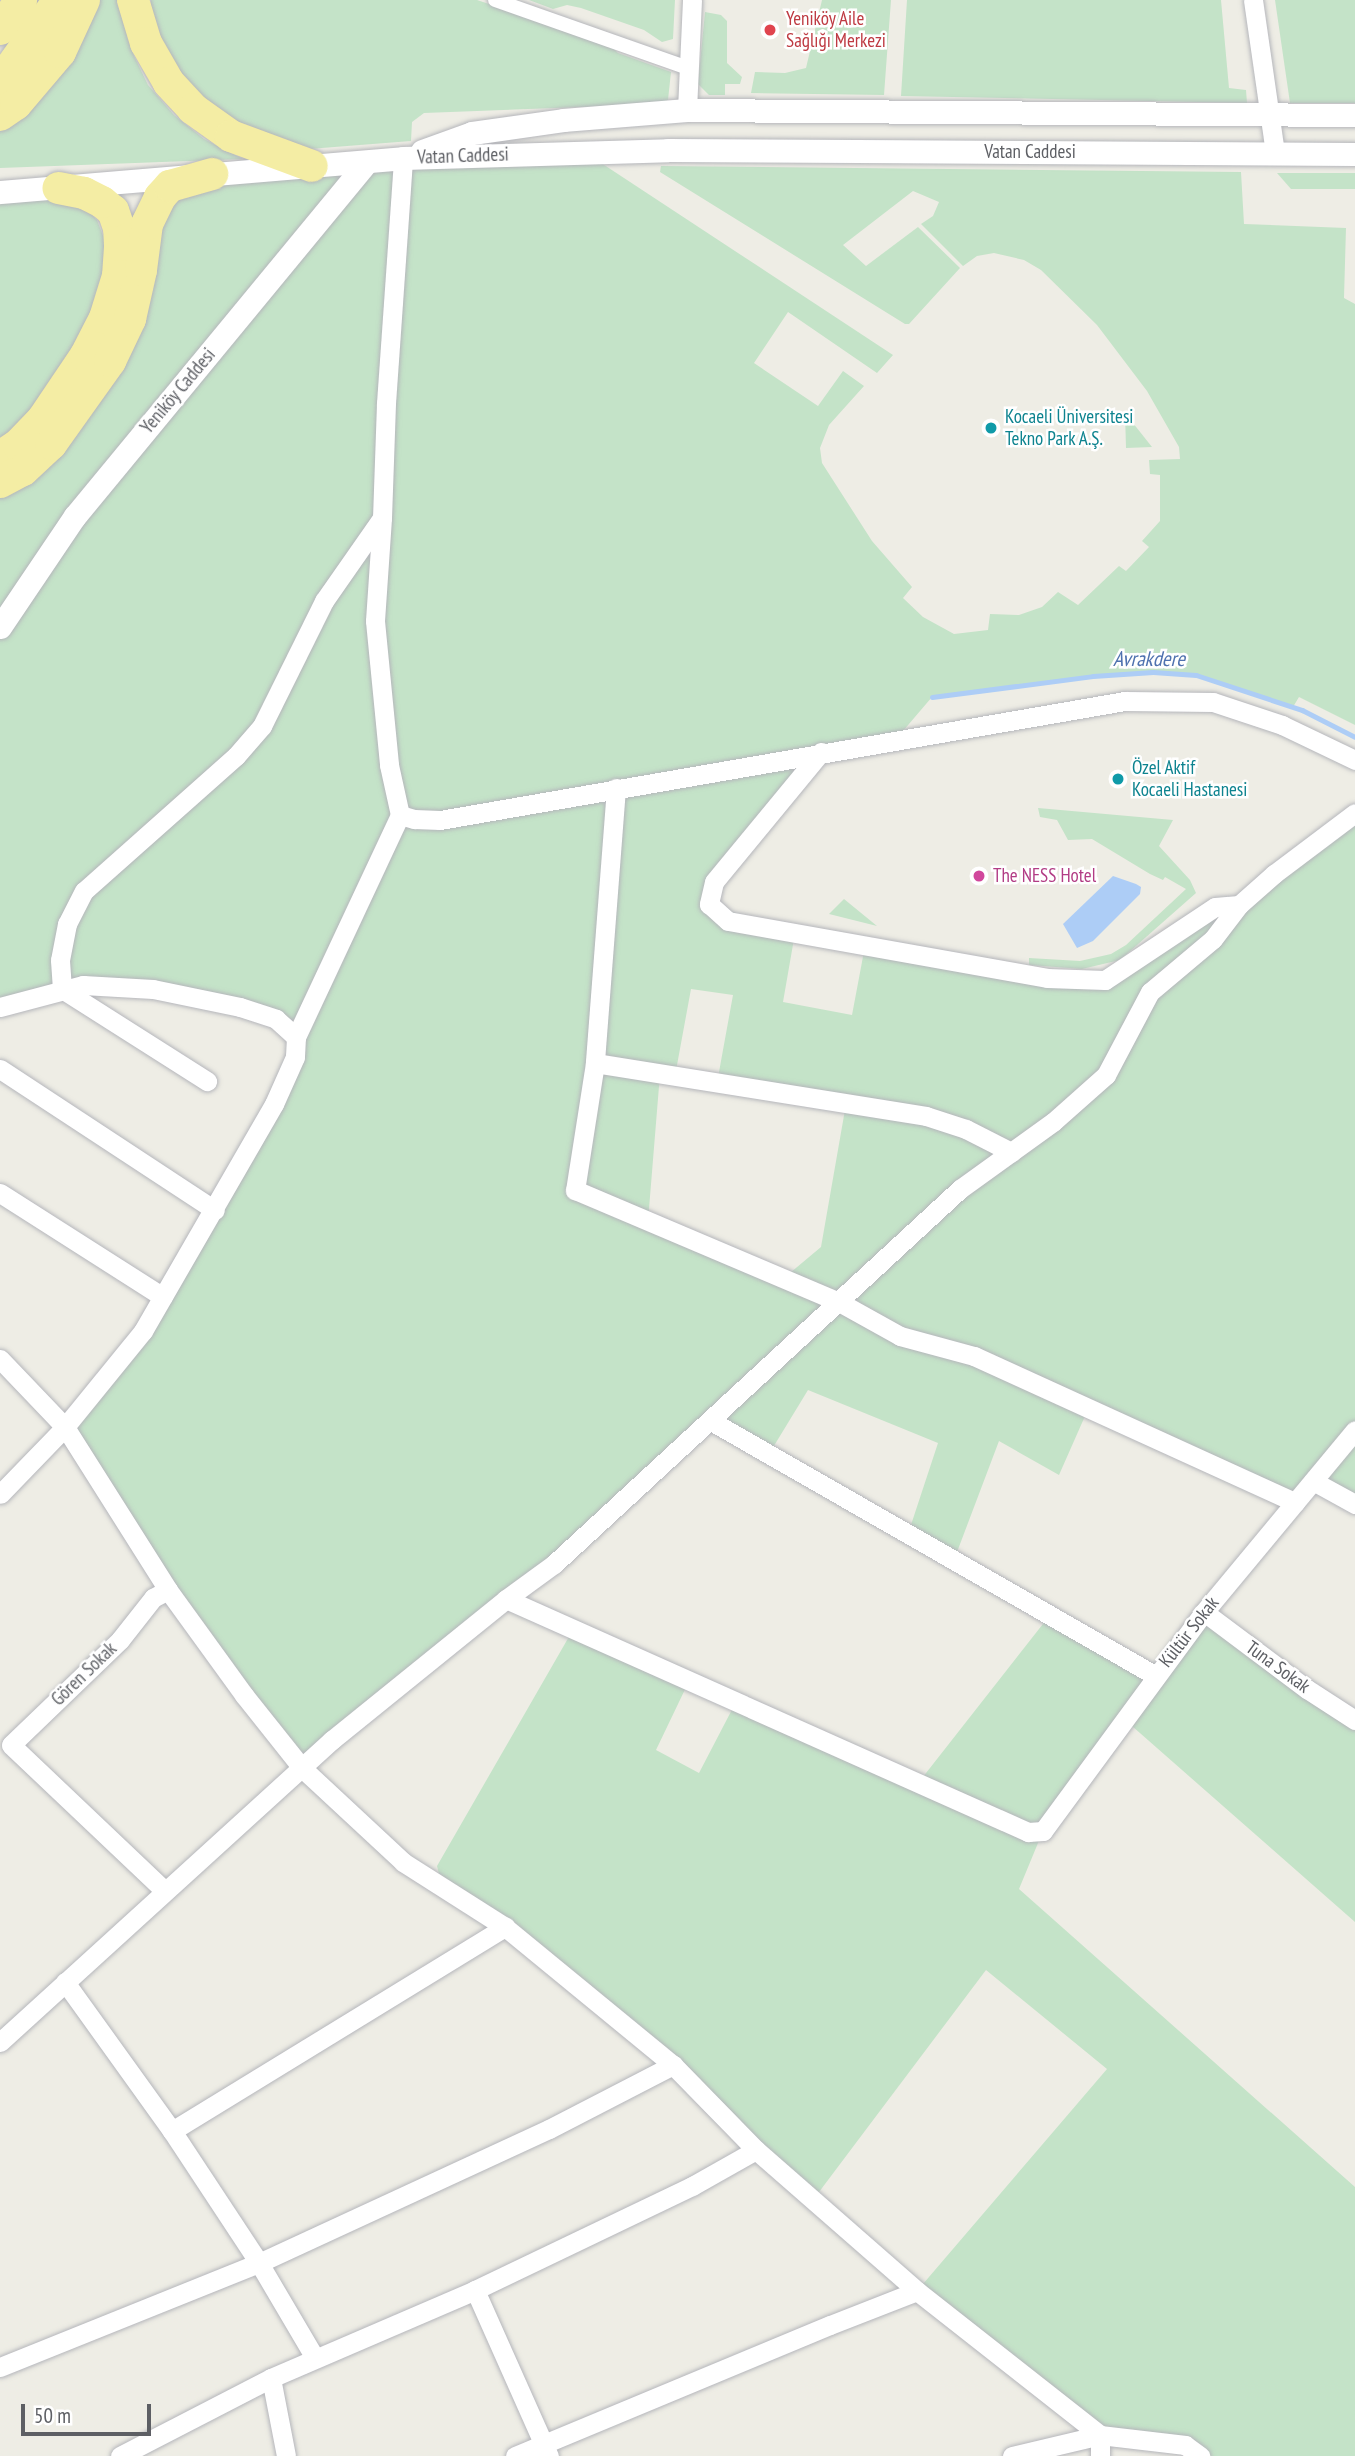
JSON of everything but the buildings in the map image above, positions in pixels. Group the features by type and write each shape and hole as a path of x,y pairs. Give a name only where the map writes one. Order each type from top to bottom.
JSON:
{"highway":[{"path":"0,29 21,0"},
{"path":"0,82 59,0"},
{"path":"0,115 16,104 60,52 84,0"},
{"path":"133,0 146,43 169,83 193,109 231,136 312,166"},
{"path":"0,482 23,470 51,444 110,361 130,319 141,270 146,224 160,197 170,186 212,174"},
{"path":"0,457 19,445 43,419 86,355 105,318 118,276 120,236 113,211 84,193 44,189"}],"street":[{"path":"495,0 688,68"},
{"path":"687,110 692,0"},
{"path":"1253,0 1275,153"},
{"name":"Vatan Caddesi","path":"402,158 472,134 563,120 687,110 1355,115"},
{"name":"Vatan Caddesi","path":"402,158 668,150 1355,154"},
{"path":"0,192 402,158 375,621 389,765 400,815 296,1037 295,1057 274,1104 215,1210 143,1331 65,1427 0,1494"},
{"name":"Yeniköy Caddesi","path":"0,627 75,516 366,163"},
{"path":"62,989 60,960 67,924 84,891 236,756 262,726 324,601 382,518"},
{"path":"400,815 440,820 1125,701 1213,702 1282,725 1355,761"},
{"path":"821,752 714,882 709,904 728,921 1047,978 1105,980 1215,908 1239,905"},
{"path":"616,788 595,1063 575,1190 839,1302 900,1336 974,1356 1295,1502"},
{"path":"4,2030 65,1982 302,1768 506,1599 554,1564 960,1189 1053,1122 1106,1075 1150,992 1213,939 1239,905 1274,874 1355,813"},
{"path":"0,1007 83,985 153,989 240,1007 276,1019 296,1037"},
{"path":"62,989 207,1081"},
{"path":"595,1063 926,1116 965,1129 1011,1153"},
{"path":"0,1069 215,1210"},
{"path":"0,1193 163,1297"},
{"path":"0,1359 65,1427 168,1590 302,1768 403,1862 505,1927 673,2065 756,2150 918,2291 1100,2435"},
{"path":"711,1421 1156,1676"},
{"name":"Kültür Sokak","path":"506,1599 1028,1832 1043,1831 1204,1612 1355,1430"},
{"path":"1312,1481 1355,1504"},
{"name":"Gören Sokak","path":"164,1891 6,1751 120,1640 153,1598 168,1590"},
{"name":"Tuna Sokak","path":"1204,1612 1307,1689 1355,1720"},
{"path":"172,2131 505,1927"},
{"path":"65,1982 172,2131 259,2263 315,2358"},
{"path":"0,2367 259,2263 549,2129 673,2065"},
{"path":"120,2456 271,2378 475,2290 692,2186 756,2150"},
{"path":"475,2290 546,2449"},
{"path":"515,2456 546,2449 918,2291"},
{"path":"271,2378 286,2456"},
{"path":"1100,2435 1100,2456"},
{"path":"1012,2456 1100,2435 1185,2445 1200,2456"}],"green space":[{"path":"90,0 121,0 122,18 134,56 148,85 174,115 204,139 243,159 0,168 0,130"},
{"path":"151,0 477,0 609,44 618,53 671,72 668,100 663,104 424,113 412,122 411,141 309,149 239,132 165,64 151,12"},
{"path":"529,0 675,0 673,39 662,42 644,30 581,8 567,5 553,9"},
{"path":"822,0 891,0 884,95 751,93 755,72 785,73 806,68"},
{"path":"907,0 1221,0 1229,88 1246,90 1247,103 901,96"},
{"path":"1275,0 1355,0 1355,103 1290,103"},
{"path":"705,12 721,15 727,21 727,63 742,77 740,84 725,84 725,95 709,95 698,84"},
{"path":"586,153 893,355 877,373 788,312 754,363 818,406 843,371 864,386 829,425 820,448 822,463 872,541 912,587 903,598 923,617 954,634 988,630 990,614 1019,615 1042,607 1058,592 1078,605 1119,566 1126,571 1149,547 1142,541 1160,521 1160,475 1150,474 1149,460 1180,459 1179,447 1147,391 1097,325 1041,270 1024,260 994,253 977,256 963,266 921,224 933,216 939,202 913,191 843,245 866,266 918,227 960,268 909,324 905,324 660,172 661,166 1241,172 1244,224 1346,228 1344,298 1355,304 1355,725 1299,697 1293,707 1196,675 1153,672 1093,676 932,697 897,738 821,752 709,904 795,933 783,1002 852,1015 865,946 1105,980 1215,907 1239,905 1355,813 1355,1504 1313,1481 1295,1502 1089,1407 1059,1475 999,1441 954,1560 908,1534 938,1443 808,1390 769,1454 711,1421 302,1768 65,1427 143,1331 295,1057 276,1019 83,985 0,1007 0,482 170,186","holes":["691,989 733,995 717,1083 846,1104 821,1247 784,1278 648,1221 660,1074 675,1076"]},
{"path":"1277,173 1355,173 1355,189 1291,189"},
{"path":"57,199 84,207 97,220 105,241 105,266 85,333 37,407 0,443 0,204"},
{"path":"1125,413 1152,447 1126,448"},
{"path":"1038,808 1173,820 1159,846 1190,880 1196,893 1120,960 1082,969 1029,965 1029,958 1080,961 1111,954 1126,945 1186,889 1165,877 1163,880 1150,874 1092,839 1068,840 1057,820 1040,817"},
{"path":"844,899 877,926 829,914"},
{"path":"1204,1612 1355,1720 1355,1922 1124,1719 1043,1831 1019,1889 1355,2187 1355,2456 1200,2456 1100,2435 917,2291 1107,2069 986,1970 813,2200 673,2065 442,1886 437,1866 574,1628 690,1679 656,1750 699,1773 737,1700 919,1782 1050,1615 1156,1676"}],"water":[{"path":"1113,876 1141,887 1140,894 1093,941 1077,948 1063,924"}],"waterway":[{"name":"Avrakdere","path":"932,697 1093,676 1153,672 1196,675 1302,710 1355,737"}],"place":[{"name":"Yeniköy Aile Sağlığı Merkezi","path":"770,30"},
{"name":"Kocaeli Üniversitesi Tekno Park A.Ş.","path":"991,428"},
{"name":"Özel Aktif Kocaeli Hastanesi","path":"1118,779"},
{"name":"The NESS Hotel","path":"979,876"}]}
